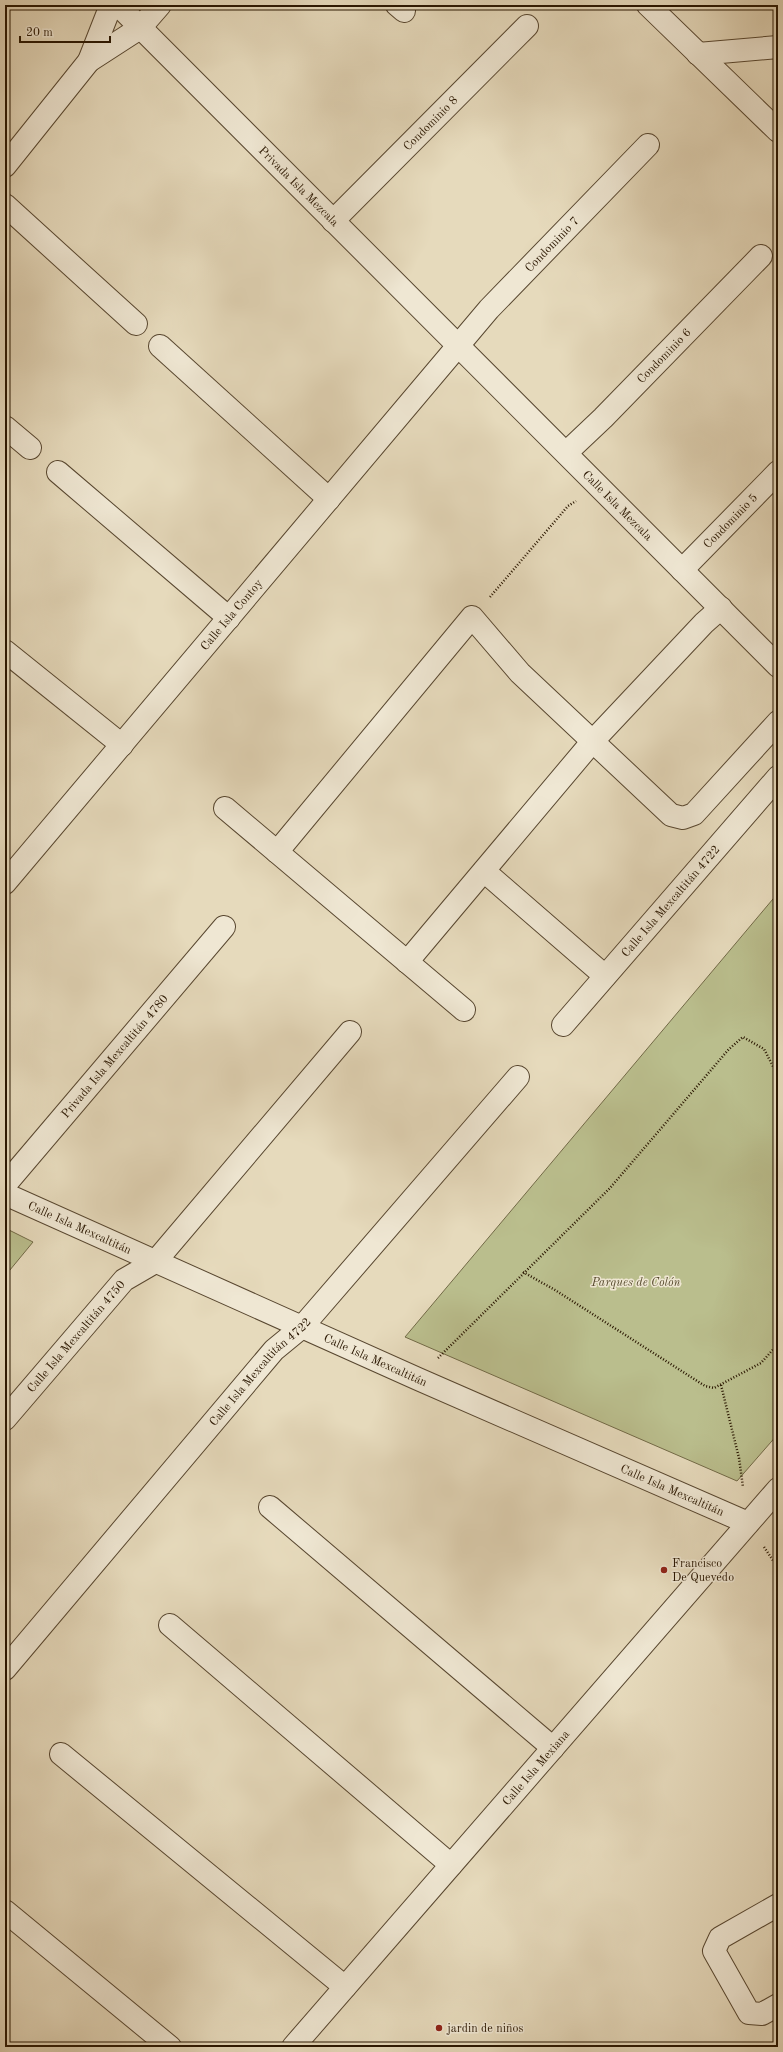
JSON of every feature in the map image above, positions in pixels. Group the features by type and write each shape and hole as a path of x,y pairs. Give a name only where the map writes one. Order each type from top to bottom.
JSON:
{"street":[{"path":"5,166 89,61 111,5"},
{"name":"Privada Isla Mezcala","path":"118,5 458,345"},
{"path":"89,61 140,28 160,5"},
{"path":"648,5 778,131"},
{"name":"Condominio 8","path":"333,221 527,26"},
{"path":"698,54 778,47"},
{"name":"Condominio 7","path":"458,345 489,309 648,145"},
{"path":"5,205 136,324"},
{"name":"Condominio 6","path":"566,453 603,418 761,256"},
{"name":"Calle Isla Mezcala","path":"458,345 778,666"},
{"name":"Calle Isla Contoy","path":"5,884 12,861 122,745 458,345"},
{"path":"160,346 329,499"},
{"path":"5,427 30,448"},
{"path":"58,472 229,618"},
{"name":"Condominio 5","path":"682,570 778,472"},
{"path":"407,962 592,742 704,623 721,608"},
{"path":"277,852 472,617 520,673 671,815 683,818 694,814 778,722"},
{"path":"5,652 122,745"},
{"name":"Calle Isla Mexcaltitán 4722","path":"563,1025 778,777"},
{"path":"225,808 464,1010"},
{"path":"484,871 605,976"},
{"name":"Privada Isla Mexcaltitán 4780","path":"5,1185 224,927"},
{"name":"Calle Isla Mexcaltitán 4750","path":"5,1419 124,1280 155,1262 350,1032"},
{"name":"Calle Isla Mexcaltitán 4722","path":"5,1669 274,1350 302,1327 518,1077"},
{"name":"Calle Isla Mexcaltitán","path":"5,1194 418,1379 748,1523"},
{"name":"Calle Isla Mexiana","path":"293,2047 778,1489"},
{"path":"270,1507 553,1748"},
{"path":"170,1625 451,1865"},
{"path":"61,1754 345,1987"},
{"path":"778,1904 720,1938 714,1951 749,2013 762,2014 778,2005"},
{"path":"5,1911 170,2047"}],"path":[{"path":"472,617 568,506 597,484"},
{"path":"418,1379 610,1188 729,1049 743,1037 764,1049 778,1076"},
{"path":"524,1272 555,1290 705,1386 714,1388 761,1363 778,1344"},
{"path":"721,1384 739,1458 748,1523"}],"green space":[{"name":"Parques de Colón","path":"778,893 778,1434 737,1481 405,1337"},
{"path":"5,1228 33,1242 5,1276"}],"place":[{"name":"Francisco De Quevedo","path":"664,1570"},
{"name":"jardin de niños","path":"439,2028"}]}
